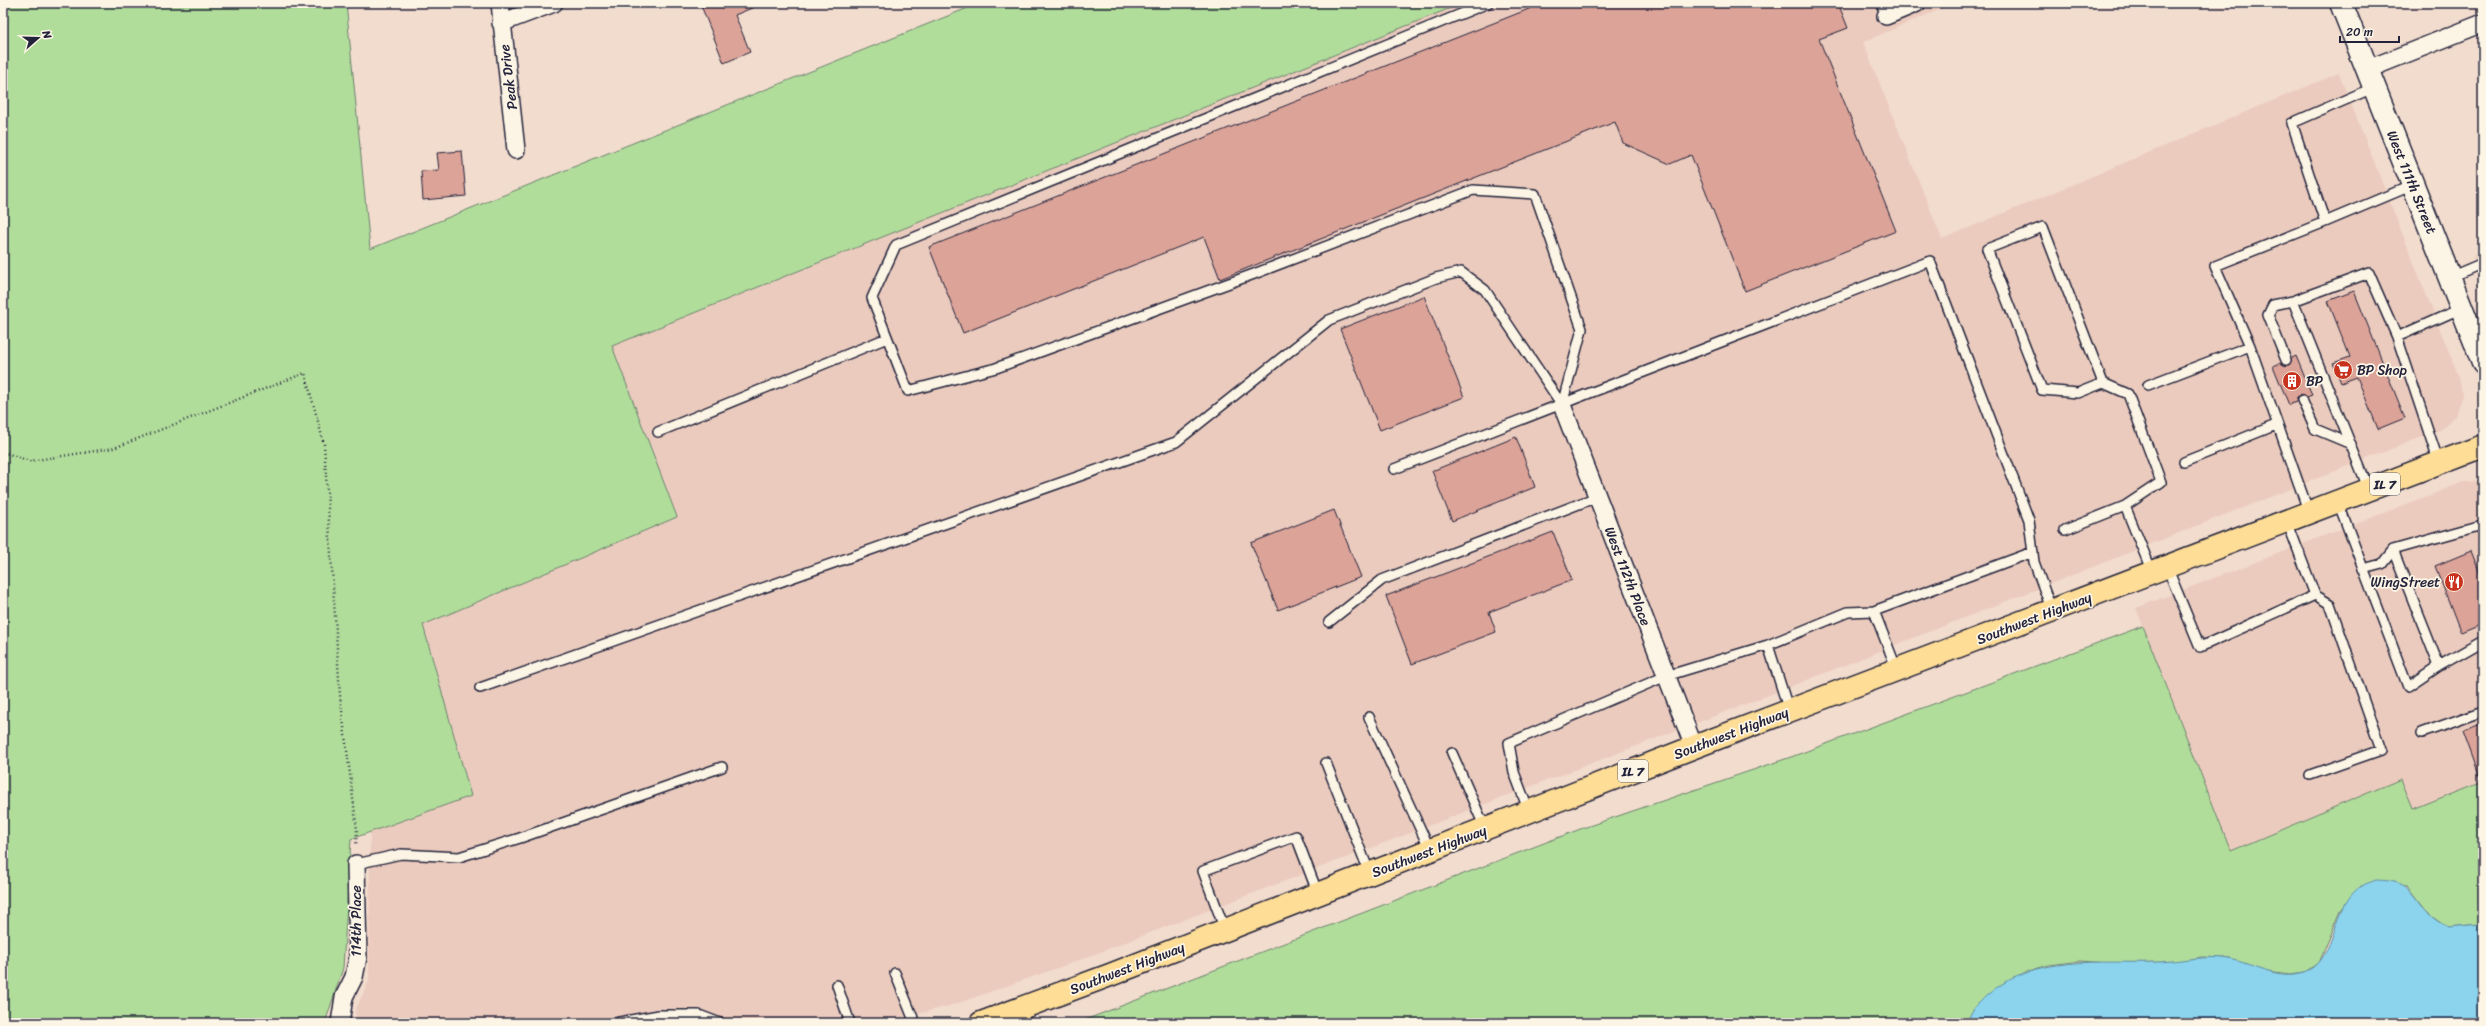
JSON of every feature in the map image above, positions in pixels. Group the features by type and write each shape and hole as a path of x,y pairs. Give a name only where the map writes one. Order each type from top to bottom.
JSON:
{"main road":[{"name":"West 111th Street","path":"2341,3 2482,355"},
{"name":"Southwest Highway","path":"981,1023 1370,874 1694,747 2483,446"}],"street":[{"name":"Peak Drive","path":"500,3 516,150"},
{"path":"502,23 554,3"},
{"path":"1883,10 1917,3"},
{"path":"2371,78 2483,23"},
{"name":"West 112th Place","path":"1562,404 1694,747"},
{"name":"114th Place","path":"340,1023 344,997 354,976 358,957 356,864"}],"lane":[{"path":"1488,3 896,245 872,298 908,391 996,368 1254,274 1473,190 1535,194 1582,329 1562,404"},
{"path":"2325,222 2292,123 2371,78"},
{"path":"2309,513 2276,425 2250,346 2216,266 2414,185"},
{"path":"2065,530 2125,506 2161,482 2128,394 2103,383 2042,227 1987,249 2042,390 2078,393 2103,383"},
{"path":"1394,469 1930,261 2030,520 2034,562 2052,610"},
{"path":"2450,277 2483,263"},
{"path":"480,688 1176,442 1329,320 1436,278 1461,272 1485,290 1562,404"},
{"path":"2286,360 2268,315 2273,305 2294,300 2369,273 2397,337 2439,463"},
{"path":"2294,300 2369,490"},
{"path":"2397,337 2462,308"},
{"path":"658,432 887,338"},
{"path":"2148,385 2250,346"},
{"path":"2302,400 2315,429 2351,444"},
{"path":"2184,462 2276,425"},
{"path":"1329,622 1382,580 1597,497"},
{"path":"2338,502 2408,687 2439,666 2483,641"},
{"path":"2125,506 2200,647 2315,595"},
{"path":"2287,521 2315,595 2330,604 2381,750 2310,775"},
{"path":"2363,569 2382,564 2393,550 2482,524 2483,528"},
{"path":"2393,550 2439,666"},
{"path":"1530,812 1514,772 1509,743 1666,676 1768,645 1848,612 1874,611 2034,552"},
{"path":"1874,611 1897,670"},
{"path":"1768,645 1789,711"},
{"path":"2422,733 2483,711"},
{"path":"1369,717 1430,850"},
{"path":"1452,753 1485,829"},
{"path":"1326,762 1370,874"},
{"path":"356,864 401,854 460,857 520,838 722,767"},
{"path":"1225,930 1203,871 1296,836 1318,894"},
{"path":"895,973 916,1023"},
{"path":"837,985 850,1023"},
{"path":"614,1023 659,1015 700,1014 720,1023"}],"path":[{"path":"3,452 30,462 114,448 305,374 324,444 340,695 357,830 356,864"}],"shaded area":[{"path":"1463,3 1955,3 1863,42 1942,239 2339,73 2460,380 2462,395 2455,415 2442,429 1769,695 1077,961 956,1004 883,1023 356,1023 355,1011 369,981 370,832 471,796 423,625 677,517 612,346"},
{"path":"2483,252 2483,283 2473,256"},
{"path":"2483,481 2483,781 2413,809 2401,779 2231,851 2136,608 2464,482"}],"green space":[{"path":"3,3 346,3 370,249 980,3 1463,3 612,346 677,517 423,625 471,796 351,839 343,968 325,1023 3,1023"},
{"path":"2143,626 2231,851 2401,779 2413,809 2483,781 2483,928 2479,925 2448,928 2431,916 2408,886 2361,886 2341,910 2319,963 2306,972 2291,974 2267,971 2225,958 2201,957 2177,962 2109,963 2080,961 2049,965 2025,972 1968,1018 1968,1023 1077,1023 1583,828 1791,757"}],"water":[{"path":"2376,880 2396,883 2409,889 2430,915 2448,928 2479,925 2483,928 2483,1023 1968,1023 1968,1019 1977,1005 1986,996 2005,982 2025,973 2046,967 2091,962 2159,962 2199,958 2223,958 2263,970 2284,974 2305,972 2315,966 2323,957 2339,918 2352,894 2364,885"}],"building":[{"path":"700,3 764,3 735,15 750,52 724,63"},
{"path":"1544,3 1838,3 1848,28 1819,39 1896,231 1745,291 1691,155 1670,164 1623,143 1615,122 1220,279 1204,237 963,333 929,247"},
{"path":"462,151 466,196 423,200 421,171 439,170 437,153"},
{"name":"BP","path":"2354,291 2405,418 2378,429 2357,377 2341,383 2333,363 2350,357 2328,301"},
{"path":"1424,296 1464,397 1380,430 1340,329"},
{"name":"BP","path":"2296,356 2312,395 2307,397 2300,394 2296,402 2289,405 2273,366 2281,363 2289,365 2292,358"},
{"path":"1516,437 1535,487 1452,521 1432,471"},
{"path":"1334,510 1361,577 1278,610 1251,543"},
{"path":"1553,532 1572,580 1489,612 1496,632 1412,664 1386,596"},
{"path":"2471,551 2483,581 2483,624 2461,633 2435,566"},
{"path":"2483,723 2483,780 2481,780 2463,731"}],"place":[{"name":"BP Shop","path":"2343,370"},
{"name":"BP","path":"2292,381"},
{"name":"WingStreet","path":"2454,582"}]}
